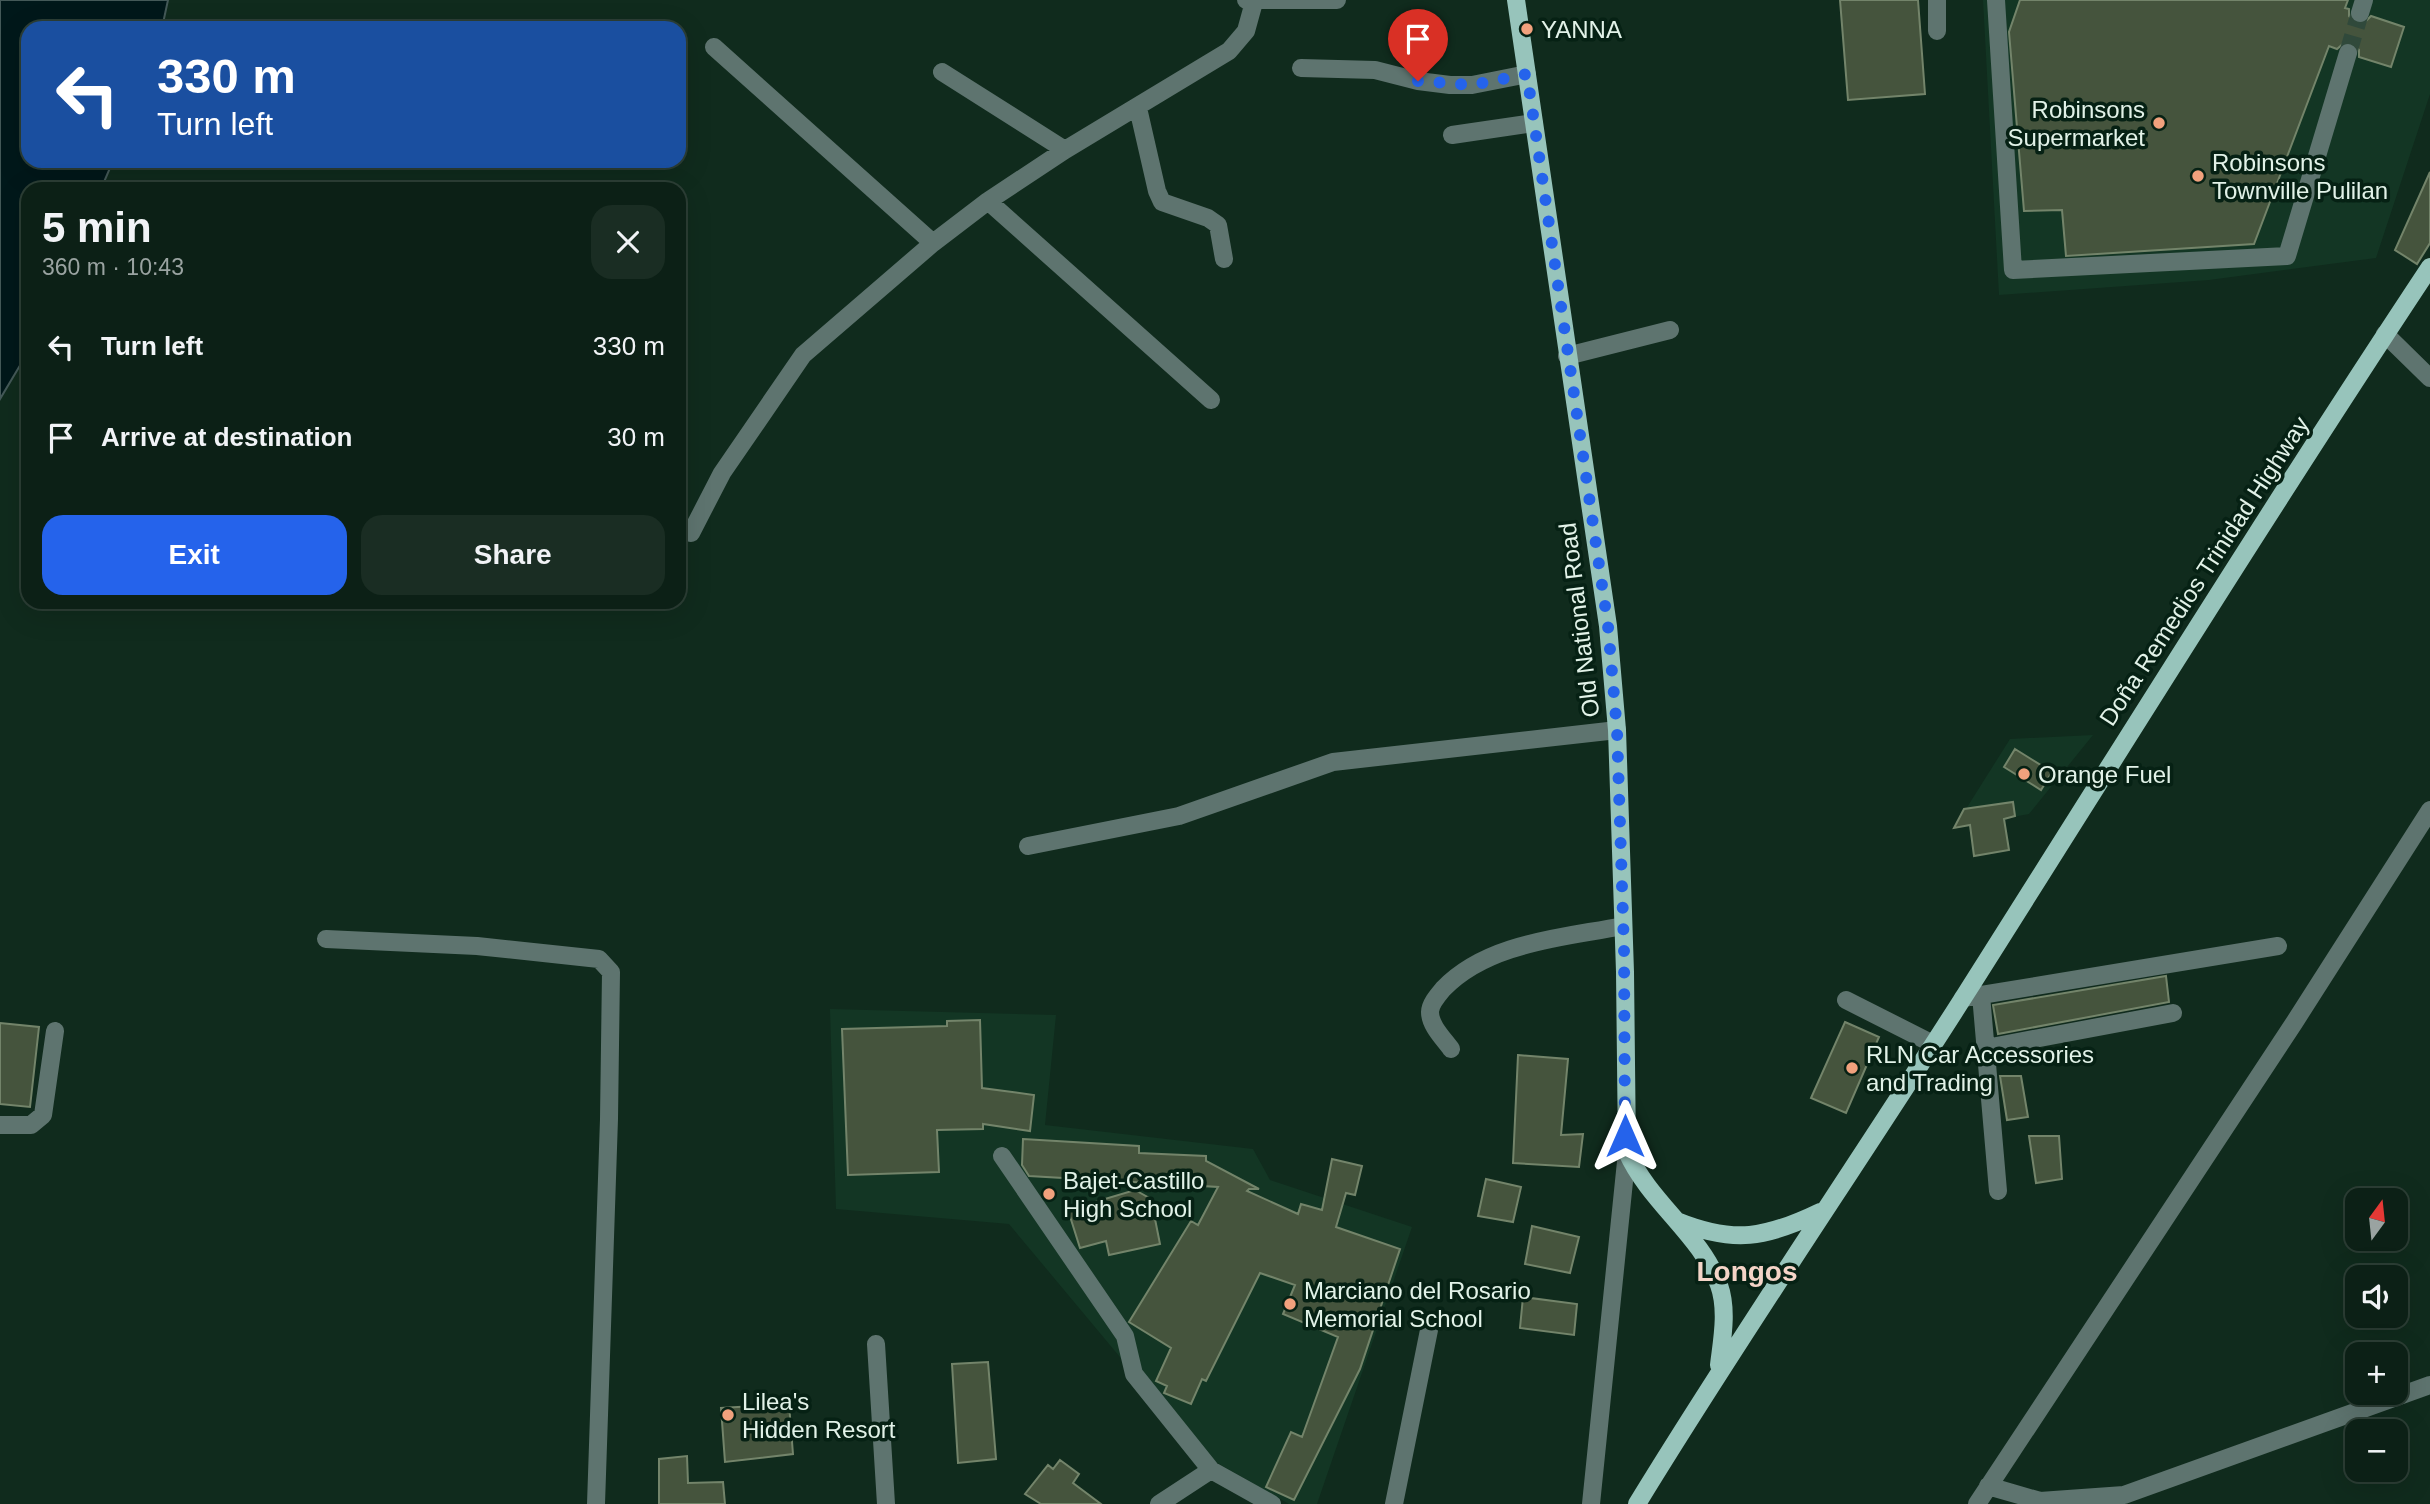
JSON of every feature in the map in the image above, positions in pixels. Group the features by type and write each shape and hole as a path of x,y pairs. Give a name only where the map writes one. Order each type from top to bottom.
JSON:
{"main road":[{"name":"Old National Road","path":"1516,0 1608,626 1617,730 1627,1152 1638,1176 1677,1221 1720,1285 1724,1322 1719,1370"},
{"name":"Doña Remedios Trinidad Highway","path":"1637,1504 1719,1370 1822,1211 1933,1044 1972,996 2071,822 2430,267"},
{"path":"1677,1221 1726,1237 1763,1236 1822,1211"}],"street":[{"path":"691,533 722,473 803,355 933,243 988,201 1065,150 1229,51 1245,31 1250,1 1337,0"},
{"path":"1937,0 1937,31"},
{"path":"1996,0 2013,270 2287,256 2348,53"},
{"path":"714,47 933,243"},
{"path":"1301,68 1375,70 1418,81 1450,85 1472,85 1527,74"},
{"path":"942,72 1065,150"},
{"path":"1138,108 1157,191 1162,202 1208,218 1217,225 1224,259"},
{"path":"1452,135 1534,123"},
{"path":"988,201 1211,400"},
{"path":"1567,356 1670,330"},
{"path":"2385,334 2430,378"},
{"path":"1028,846 1179,816 1333,762 1617,730"},
{"path":"1977,1504 2287,1034 2430,810"},
{"path":"1451,1049 1434,1027 1430,1011 1436,998 1453,979 1494,954 1623,926"},
{"path":"326,939 477,946 599,959 611,972 609,1119 596,1504"},
{"path":"1998,1191 1986,1048 1972,996 2278,946"},
{"path":"1846,1000 1933,1044"},
{"path":"1986,1048 2174,1013"},
{"path":"0,1125 32,1125 43,1115 55,1031"},
{"path":"1591,1504 1627,1152"},
{"path":"1002,1156 1125,1336 1134,1374 1212,1470 1272,1504"},
{"path":"1394,1504 1429,1330"},
{"path":"876,1344 886,1504"},
{"path":"1988,1486 2040,1501 2124,1495 2430,1385"},
{"path":"1159,1504 1212,1470"}],"shaded area":[{"name":"Robinsons Townville Pulilan","path":"1983,0 2430,0 2430,94 2376,258 2209,280 1999,295"},
{"name":"Orange Fuel","path":"2093,735 2029,814 1954,828 2010,739"},
{"name":"Bajet-Castillo High School","path":"830,1009 1056,1015 1045,1125 1253,1149 1270,1180 1412,1227 1317,1504 1289,1504 1200,1453 1009,1224 836,1209"}],"water":[{"path":"0,0 168,0 164,21 21,21 21,168 110,168 104,182 21,182 21,364 0,399"}],"building":[{"path":"1840,0 1918,0 1925,94 1848,100"},
{"name":"Robinsons Townville Pulilan","path":"2020,0 2348,0 2345,8 2349,9 2349,16 2356,24 2363,24 2371,16 2404,27 2391,67 2359,57 2359,50 2352,42 2345,42 2337,49 2329,46 2254,244 2066,256 2062,210 2024,211 2009,32"},
{"path":"2430,172 2430,243 2417,264 2395,250"},
{"path":"2015,749 2052,772 2041,790 2004,767"},
{"path":"2013,802 2015,816 2004,819 2009,850 1974,856 1970,825 1954,828 1964,809"},
{"path":"2166,976 2169,1002 1998,1034 1993,1005"},
{"path":"980,1020 982,1088 1034,1095 1030,1131 983,1124 983,1129 937,1130 939,1172 848,1175 842,1029 947,1026 947,1021"},
{"path":"1845,1022 1879,1037 1846,1113 1811,1098"},
{"path":"0,1023 39,1027 30,1107 0,1104"},
{"path":"1518,1055 1568,1059 1561,1135 1583,1134 1579,1167 1513,1163"},
{"path":"2000,1076 2021,1076 2028,1117 2007,1120"},
{"path":"2029,1136 2059,1136 2062,1179 2036,1183"},
{"path":"1023,1139 1139,1146 1139,1153 1206,1156 1206,1161 1259,1189 1247,1191 1298,1214 1301,1204 1322,1210 1332,1159 1362,1166 1355,1195 1346,1193 1336,1227 1400,1249 1360,1369 1294,1500 1266,1487 1291,1432 1302,1437 1338,1337 1283,1314 1295,1285 1260,1273 1206,1381 1202,1379 1191,1404 1164,1393 1167,1386 1156,1381 1171,1348 1129,1322 1191,1221 1198,1225 1218,1187 1029,1176 1022,1165"},
{"path":"1486,1179 1521,1187 1513,1222 1478,1216"},
{"path":"1135,1190 1151,1199 1160,1244 1109,1255 1106,1241 1080,1248 1068,1210"},
{"path":"1532,1226 1579,1237 1570,1273 1525,1264"},
{"path":"1523,1297 1577,1304 1574,1335 1520,1328"},
{"path":"988,1362 996,1459 958,1463 952,1364"},
{"path":"789,1404 793,1454 725,1462 721,1408"},
{"path":"687,1456 688,1483 723,1482 725,1504 659,1504 659,1459"},
{"path":"1060,1460 1079,1474 1073,1483 1101,1504 1041,1504 1025,1494 1048,1465 1053,1469"}],"tunnel":[{"path":"2348,53 2360,13"}],"place":[{"name":"YANNA","path":"1527,29"},
{"name":"Robinsons Supermarket","path":"2159,123"},
{"name":"Robinsons Townville Pulilan","path":"2198,176"},
{"name":"Orange Fuel","path":"2024,774"},
{"name":"RLN Car Accessories and Trading","path":"1852,1068"},
{"name":"Bajet-Castillo High School","path":"1049,1194"},
{"name":"Marciano del Rosario Memorial School","path":"1290,1304"},
{"name":"Lilea's Hidden Resort","path":"728,1415"}],"district":[{"name":"Longos","path":"1747,1271"}],"route":[{"path":"1418,81 1472,85 1527,74 1608,626 1617,730 1625,972 1625,1136"}]}
